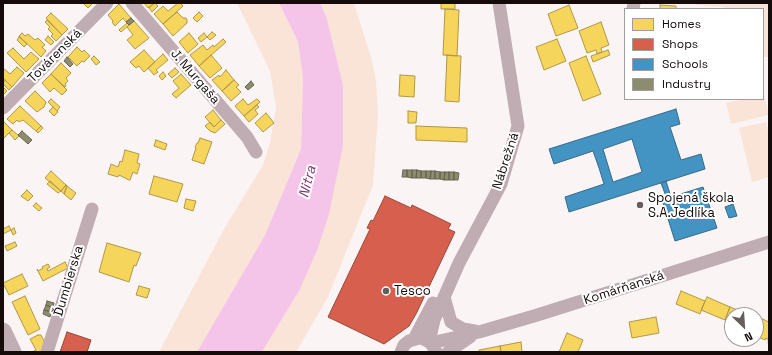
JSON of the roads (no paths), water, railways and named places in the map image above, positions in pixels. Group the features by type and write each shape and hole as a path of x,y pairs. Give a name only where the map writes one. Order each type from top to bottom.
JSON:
{"main road":[{"path":"3,331 13,352"}],"street":[{"name":"Továrenská","path":"3,108 107,3"},
{"name":"J. Murgaša","path":"132,3 247,137 256,152"},
{"name":"Nábrežná","path":"432,345 434,320 459,263 501,184 518,126 499,3"},
{"name":"Ďumbierska","path":"47,352 92,209"},
{"name":"Komárňanská","path":"414,339 419,338 432,345 558,309 769,242"},
{"name":"Nábrežná","path":"414,339 435,299 459,263"},
{"path":"444,297 451,322 463,329 478,332"},
{"name":"Komárňanská","path":"448,352 478,332"},
{"path":"401,352 404,345 414,339"}],"water":[{"name":"Nitra","path":"279,3 320,3 326,16 343,85 343,146 329,214 318,248 299,291 262,352 197,352 265,235 301,149 303,78 298,42"}],"place":[{"name":"Spojená škola S.A.Jedlíka","path":"640,205"},
{"name":"Tesco","path":"386,291"}]}
